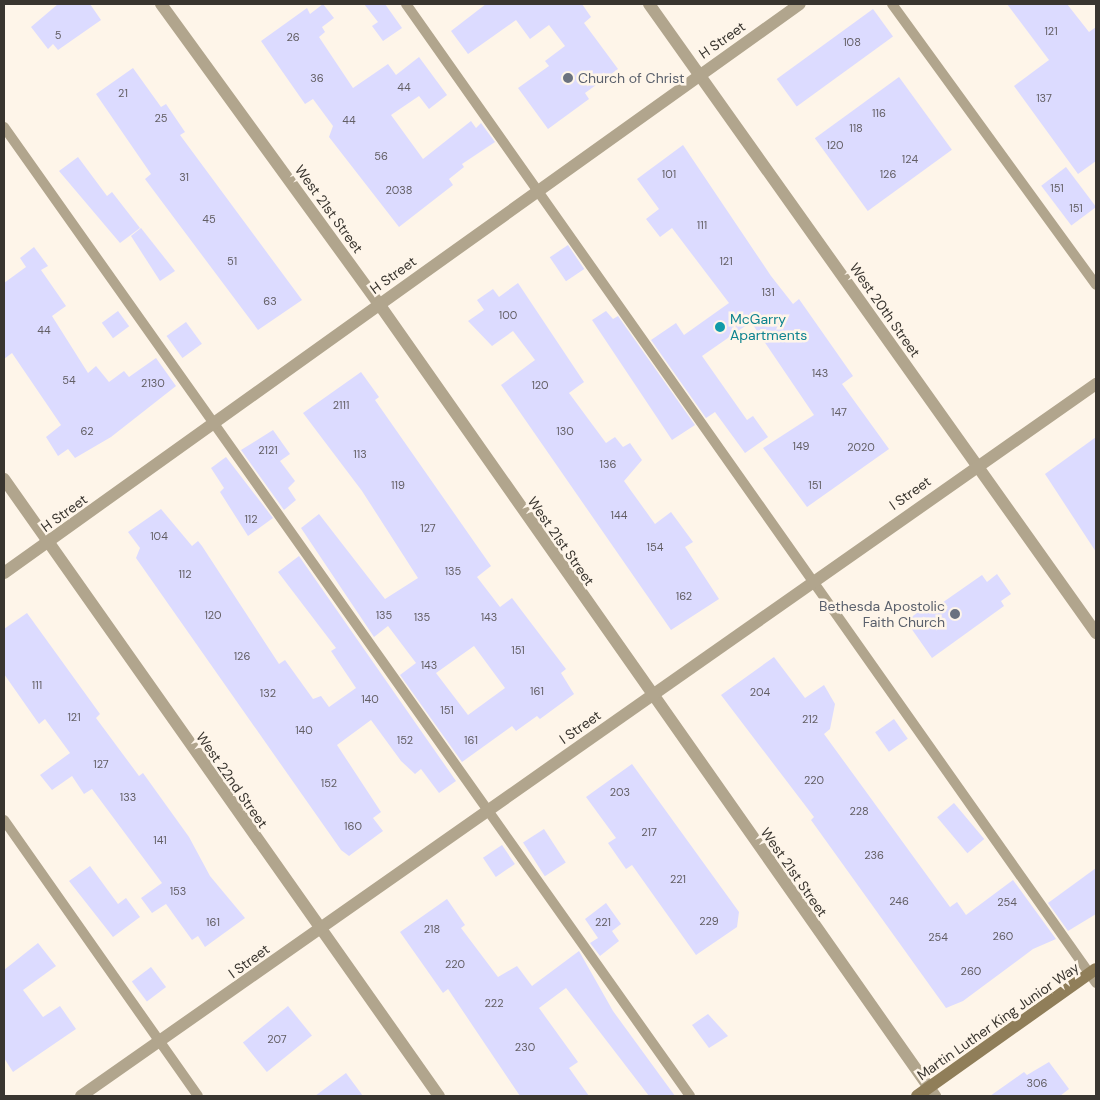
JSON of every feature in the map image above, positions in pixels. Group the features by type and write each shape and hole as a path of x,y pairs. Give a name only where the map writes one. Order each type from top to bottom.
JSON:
{"main road":[{"name":"Martin Luther King Junior Way","path":"917,1096 932,1092 1094,976"}],"street":[{"name":"West 21st Street","path":"161,4 379,304 650,696 932,1092"},
{"name":"West 20th Street","path":"649,4 1096,633"},
{"name":"H Street","path":"4,573 538,188 800,4"},
{"name":"I Street","path":"81,1096 160,1044 317,930 815,578 976,465 1096,384"},
{"name":"West 22nd Street","path":"4,479 317,930 439,1096"}],"lane":[{"path":"406,4 815,578 1094,976"},
{"path":"892,4 1096,285"},
{"path":"6,134 690,1096"},
{"path":"4,820 198,1096"}],"building":[{"path":"58,4 90,4 101,20 58,50 53,44 48,49 31,27"},
{"path":"323,4 334,18 322,27 325,32 319,37 353,88 388,64 396,75 419,57 447,95 429,109 419,96 391,115 423,159 471,121 476,128 481,123 495,142 462,164 464,167 449,179 453,185 399,227 329,137 333,126 313,99 305,104 261,41 307,8 310,14"},
{"path":"364,4 385,4 402,28 383,41 372,26 378,22"},
{"path":"486,4 582,4 591,17 584,23 618,69 585,93 589,99 548,129 518,88 549,66 545,61 565,46 549,25 530,39 516,20 468,54 451,31"},
{"path":"1007,4 1067,4 1089,32 1096,27 1096,161 1078,174 1014,86 1049,60"},
{"path":"873,9 893,37 797,106 777,79"},
{"path":"133,68 161,107 166,104 185,132 180,135 302,300 258,330 145,179 151,174 96,94"},
{"path":"899,77 952,150 868,211 815,138"},
{"path":"683,145 771,276 793,304 799,299 853,376 842,384 889,449 807,507 763,448 814,415 751,322 702,356 747,420 753,416 768,437 745,453 715,412 706,418 651,340 676,323 684,335 729,303 672,228 660,237 646,219 659,209 637,179"},
{"path":"78,157 107,196 112,192 140,228 120,243 59,171"},
{"path":"1066,167 1096,207 1071,226 1041,186"},
{"path":"141,228 175,271 160,281 131,236"},
{"path":"568,245 584,269 566,281 550,257"},
{"path":"34,247 48,266 41,270 66,306 52,316 88,373 96,366 109,382 124,371 129,377 156,358 176,386 111,437 75,458 68,449 58,456 46,437 61,425 12,353 4,359 4,283 26,267 20,258"},
{"path":"518,283 584,382 569,393 606,443 615,437 623,447 630,443 642,460 624,481 655,524 671,512 693,542 685,547 719,599 671,630 501,385 535,360 513,331 492,346 468,321 484,310 477,300 493,289 499,297"},
{"path":"118,311 129,326 113,338 102,323"},
{"path":"606,311 613,319 618,316 695,425 672,440 592,320"},
{"path":"186,322 202,344 182,358 167,336"},
{"path":"361,372 379,397 375,400 491,566 477,577 500,607 512,598 566,669 561,673 574,694 540,719 537,716 516,731 512,726 462,762 400,675 416,663 388,626 374,637 301,528 319,514 385,599 418,578 362,491 303,413","holes":["474,646 505,688 468,715 436,673"]},
{"path":"273,430 290,454 280,461 295,481 288,488 296,500 284,510 241,450"},
{"path":"1096,437 1096,552 1045,474"},
{"path":"226,457 273,518 248,536 220,492 224,488 211,468"},
{"path":"161,509 192,546 198,541 202,546 279,664 285,660 313,699 321,696 329,707 356,688 331,651 336,648 278,572 299,556 456,781 439,793 421,769 415,774 401,761 371,720 337,745 381,812 373,818 383,831 349,856 341,850 136,558 140,548 128,532"},
{"name":"Bethesda Apostolic Faith Church","path":"997,574 1011,594 1001,601 1004,606 932,658 906,621 935,600 939,605 982,575 987,582"},
{"path":"27,613 100,714 96,718 139,776 143,773 189,837 210,876 245,918 205,947 198,936 192,940 166,904 152,913 141,898 162,883 92,789 84,794 72,776 52,790 40,775 70,753 45,719 39,724 4,674 4,629"},
{"path":"774,657 805,698 824,685 835,704 830,729 824,734 950,907 957,902 966,915 1013,880 1056,939 1033,949 963,1001 946,1008 811,820 814,817 721,695"},
{"path":"894,719 908,739 889,752 875,732"},
{"path":"632,764 739,912 737,927 696,955 632,865 626,869 608,843 616,838 586,797"},
{"path":"954,803 984,839 967,853 937,817"},
{"path":"544,829 566,863 545,876 523,843"},
{"path":"502,845 515,864 496,877 483,858"},
{"path":"90,866 118,904 126,898 140,917 113,937 69,881"},
{"path":"1096,868 1096,914 1068,931 1048,903"},
{"path":"447,899 465,925 461,928 498,977 517,966 532,986 579,951 613,1011 675,1096 649,1096 566,988 539,1008 578,1062 569,1068 589,1096 520,1096 448,989 443,993 400,932"},
{"path":"606,903 621,924 612,931 619,941 600,956 590,943 598,938 585,919"},
{"path":"38,943 56,966 23,990 43,1017 60,1006 76,1029 13,1072 4,1058 4,970"},
{"path":"151,967 166,987 147,1001 132,981"},
{"path":"288,1006 312,1036 267,1072 243,1043"},
{"path":"708,1014 728,1036 709,1048 692,1025"},
{"path":"1049,1062 1069,1089 1060,1096 990,1096 1024,1072 1027,1075"},
{"path":"346,1073 363,1096 315,1096"}],"place":[{"name":"Church of Christ","path":"568,78"},
{"name":"McGarry Apartments","path":"720,327"},
{"name":"Bethesda Apostolic Faith Church","path":"955,614"}]}
